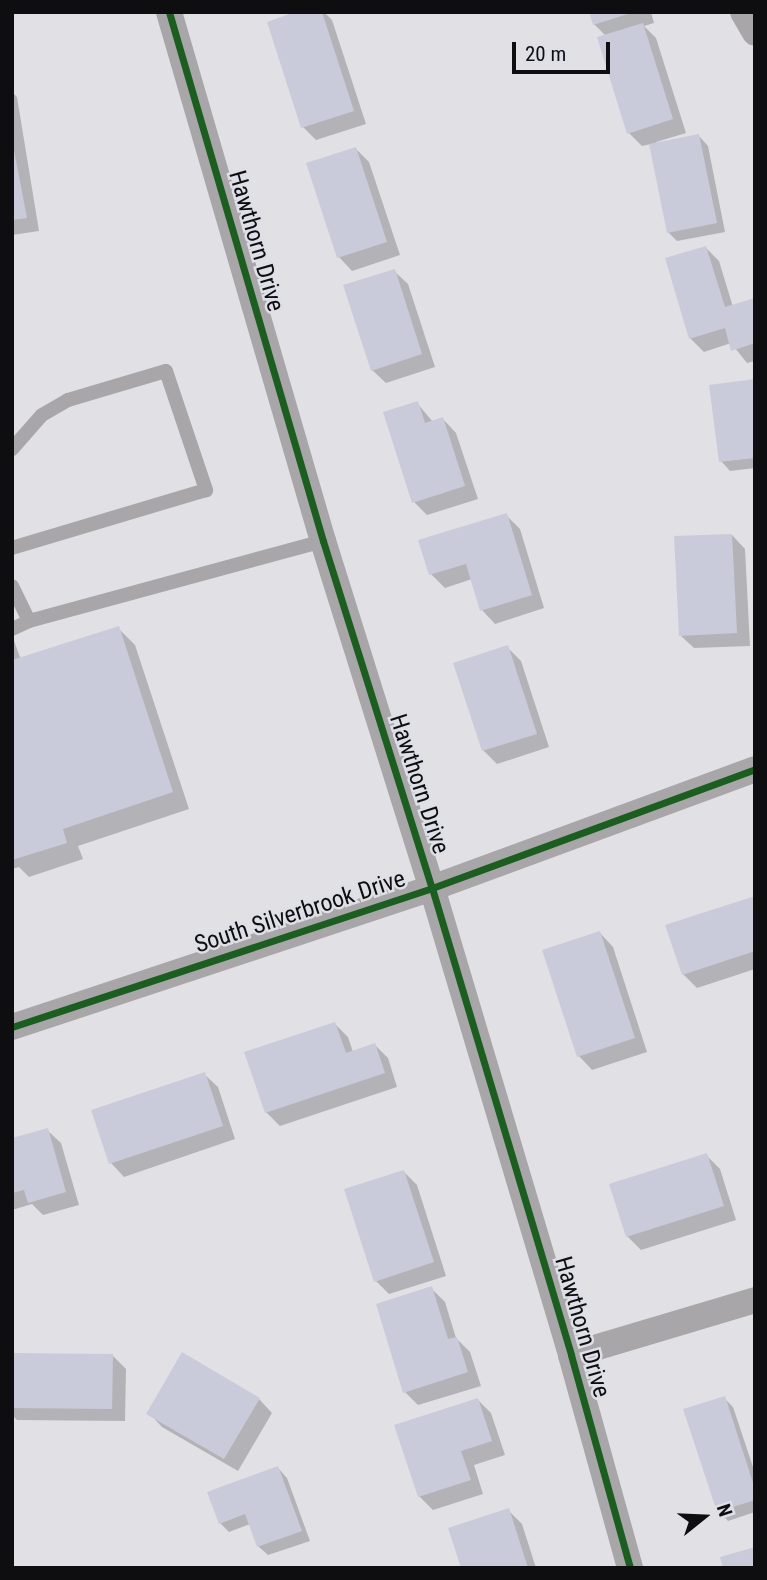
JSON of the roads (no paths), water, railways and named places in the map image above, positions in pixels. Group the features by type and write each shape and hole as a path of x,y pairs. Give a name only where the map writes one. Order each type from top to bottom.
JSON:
{"street":[{"name":"Hawthorn Drive","path":"169,12 323,541 432,888 630,1568"},
{"path":"743,12 755,33"},
{"name":"South Silverbrook Drive","path":"12,1027 432,888 755,769"},
{"path":"570,1355 755,1300"}],"lane":[{"path":"12,449 42,415 68,400 166,371 206,490 12,548"},
{"path":"12,629 29,621 323,541"},
{"path":"12,586 29,621"}]}
